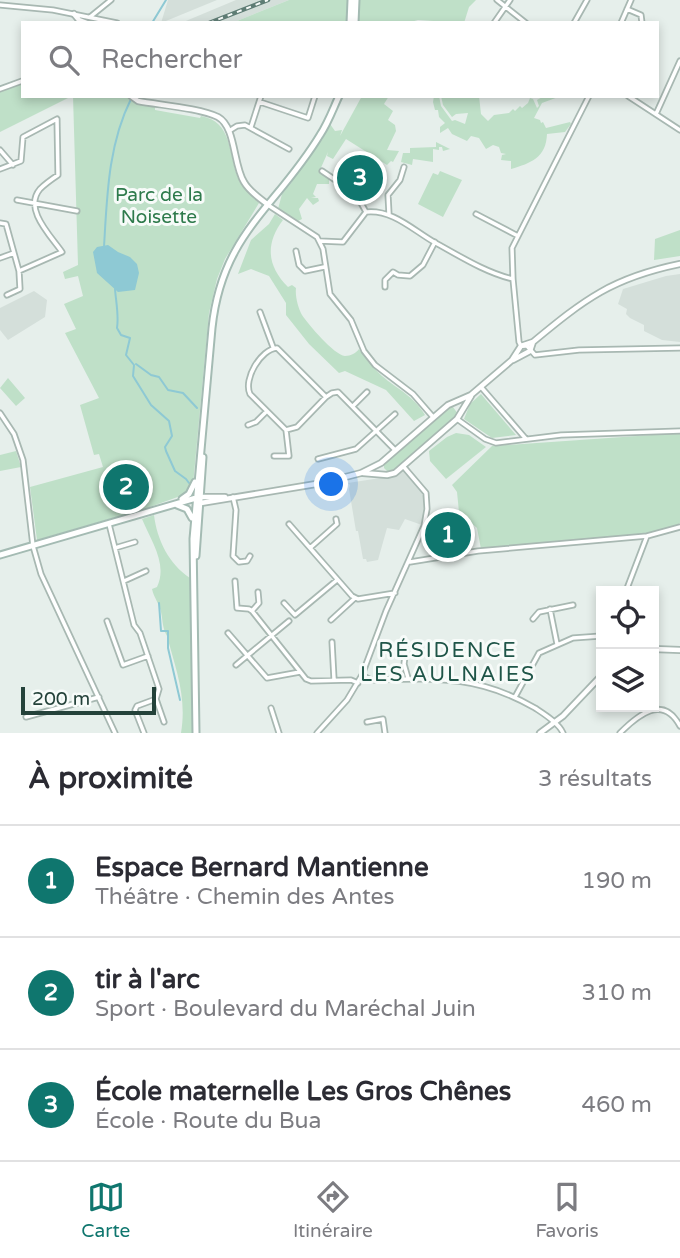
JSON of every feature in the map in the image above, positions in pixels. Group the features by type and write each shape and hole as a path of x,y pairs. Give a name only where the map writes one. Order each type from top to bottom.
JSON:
{"main road":[{"path":"349,21 353,0"},
{"path":"353,0 355,21"},
{"path":"193,539 217,294 240,240 320,136 338,98"},
{"path":"195,567 203,426"},
{"path":"176,504 192,490 198,472"},
{"path":"0,555 198,500"},
{"path":"176,504 191,515 195,567 198,733"}],"street":[{"path":"0,5 90,17 111,0"},
{"path":"497,0 523,21"},
{"path":"495,21 510,0"},
{"path":"575,21 587,0"},
{"path":"622,21 631,0"},
{"path":"627,9 641,15 642,21"},
{"path":"74,14 82,21"},
{"path":"74,14 107,21"},
{"path":"656,114 680,61"},
{"path":"0,89 21,81"},
{"path":"134,98 220,118 229,131 243,181 267,204 317,237 323,249 330,294 351,320 369,359 389,378 413,394 433,417"},
{"path":"251,127 261,98"},
{"path":"260,102 308,118 314,98"},
{"path":"521,346 518,338 511,255 588,98"},
{"path":"631,98 680,130"},
{"path":"0,169 21,161 23,137 57,118 58,175 39,190 34,203 36,214 62,252 19,271"},
{"path":"229,131 240,125 251,127 289,149"},
{"path":"0,150 13,166"},
{"path":"389,214 388,195 400,180 404,167"},
{"path":"322,171 354,192 366,212"},
{"path":"17,200 77,211"},
{"path":"366,212 389,214 435,242 495,273 513,279"},
{"path":"320,242 343,242 366,212"},
{"path":"476,214 518,236"},
{"path":"0,223 6,224 19,271 20,289 7,295"},
{"path":"385,287 385,280 393,272 410,276 423,265 435,242"},
{"path":"296,251 299,265 305,271 324,267"},
{"path":"0,258 14,253"},
{"path":"512,360 521,346 533,342 595,293 622,280 680,264"},
{"path":"379,277 385,280"},
{"path":"260,312 273,347 283,352 326,397"},
{"path":"198,500 322,483 361,473 381,463 433,417 471,395 512,360 530,351 533,342"},
{"path":"521,346 527,346 535,355 588,349 680,348"},
{"path":"273,347 264,352 247,386 250,394 286,430 289,456 274,456"},
{"path":"481,387 526,439"},
{"path":"286,430 297,427 334,391 354,405 395,450"},
{"path":"354,405 368,392"},
{"path":"361,473 395,473 457,419 471,395"},
{"path":"453,403 461,412"},
{"path":"248,425 256,422 267,411"},
{"path":"0,413 14,434 23,460 33,545 41,574 115,733"},
{"path":"318,459 356,449 394,414"},
{"path":"457,419 492,442 561,435 680,430"},
{"path":"381,463 381,468 387,475"},
{"path":"317,733 347,700 358,683 424,526 426,493 403,466"},
{"path":"233,497 236,510 233,556 239,562 247,561 250,556"},
{"path":"310,548 337,524 336,519"},
{"path":"109,524 134,625 140,633 159,689 156,699 164,722"},
{"path":"289,524 355,598"},
{"path":"410,562 478,551 647,536 680,527"},
{"path":"628,586 647,536"},
{"path":"115,548 135,542"},
{"path":"124,581 146,571"},
{"path":"285,603 295,615 337,580"},
{"path":"235,581 236,607 251,611 300,672 311,681 351,680 358,683"},
{"path":"251,611 259,603 258,592"},
{"path":"331,620 355,598 395,593"},
{"path":"533,619 539,612 573,606"},
{"path":"550,609 557,644"},
{"path":"107,621 123,665 148,656"},
{"path":"236,665 289,621"},
{"path":"228,633 267,678 300,672"},
{"path":"516,697 539,653 573,638 596,636"},
{"path":"332,642 334,680"},
{"path":"659,649 680,650"},
{"path":"405,656 408,678"},
{"path":"362,675 371,680 462,680 496,689 516,697 555,723 563,733"},
{"path":"540,733 555,723 596,682"},
{"path":"26,718 99,697"},
{"path":"144,733 135,710 137,706 156,699"},
{"path":"271,708 279,733"},
{"path":"621,733 636,717 651,710 669,713 680,726"},
{"path":"367,722 383,719 385,733"}],"shaded area":[{"path":"168,0 217,0 166,21 162,21"},
{"path":"236,0 289,0 237,21 186,21"},
{"path":"680,274 680,342 662,340 644,331 644,325 630,318 626,314 627,309 618,304 623,289"},
{"path":"34,291 47,300 45,317 8,340 0,330 0,308"},
{"path":"402,469 423,493 422,525 405,519 399,530 387,528 378,560 367,562 363,559 356,531 348,483 393,476"}],"green space":[{"path":"289,0 476,0 469,7 465,21 237,21"},
{"path":"21,84 21,98 68,98 0,132 0,91"},
{"name":"Parc de la Noisette","path":"73,98 128,98 155,106 155,110 200,118 201,116 219,125 228,140 240,182 259,203 225,259 209,313 193,485 186,494 147,508 37,540 30,487 103,467 99,454 94,455 80,405 99,398 65,333 76,329 64,304 83,296 78,276 65,279 63,272 78,265"},
{"path":"361,98 388,98 384,104 393,111 388,120 395,125 396,131 387,150 399,151 393,162 387,165 346,139 333,159 327,156 328,152 319,172 329,179 329,184 317,184 313,194 316,197 311,198 318,198 319,201 313,205 307,198 299,209 302,219 296,222 278,209 282,194 292,182 294,173 322,140 330,124 335,131 342,130 340,136"},
{"path":"434,98 439,98 441,106 452,121 465,124 468,113 452,117 441,98 479,98 481,114 488,121 494,115 509,113 513,109 515,111 520,106 522,108 530,98 537,108 537,100 540,98 556,98 542,103 534,118 543,122 546,128 570,122 571,124 565,132 547,134 544,149 536,158 511,169 511,161 501,160 502,155 506,154 501,153 499,147 493,145 486,149 479,138 471,136 467,141 452,134 448,128 440,133 440,127 445,123 439,117 438,110 435,110"},
{"path":"436,142 450,149 433,149 433,162 413,159 412,165 401,162 403,153 410,153 410,148 436,147"},
{"path":"440,171 462,180 443,217 418,204 433,173 438,175"},
{"path":"275,214 283,220 273,238 272,263 288,287 292,285 296,288 302,315 340,354 349,355 359,349 379,373 411,398 425,415 414,421 386,390 345,371 339,373 309,344 286,315 286,303 269,276 251,269 238,274 251,240 269,224"},
{"path":"680,230 680,256 654,260 655,239"},
{"path":"8,378 25,398 16,406 0,388"},
{"path":"481,394 516,435 492,438 464,419 470,404"},
{"path":"448,407 453,407 458,414 455,418 396,469 388,472 384,468 384,462"},
{"path":"456,433 469,435 486,447 446,479 430,461 429,451"},
{"path":"680,433 680,523 676,526 644,534 481,549 477,528 459,512 457,492 452,485 492,446"},
{"path":"16,451 21,467 0,471 0,455"},
{"path":"154,515 165,551 176,566 190,578 192,587 192,733 181,733 183,707 180,684 152,589 157,587 161,570 154,544 142,519"}],"water":[{"path":"108,245 137,264 139,273 135,290 118,292 97,273 93,252 97,247"}],"waterway":[{"path":"153,21 166,0"},
{"path":"104,247 113,153 131,99"},
{"path":"115,289 117,328 121,335 130,338 126,355 134,365 133,376 151,405 169,421 172,436 165,447 166,451 175,471 189,483"},
{"path":"136,364 151,375 159,377 168,390 183,393 197,408"},
{"path":"159,603 161,631 168,631 168,648 180,700"}],"railway":[{"path":"214,21 268,0"}],"place":[{"name":"École maternelle Les Gros Chênes","path":"360,178"},
{"name":"tir à l'arc","path":"126,487"},
{"name":"Espace Bernard Mantienne","path":"448,535"}],"district":[{"name":"RÉSIDENCE LES AULNAIES","path":"448,662"}]}
